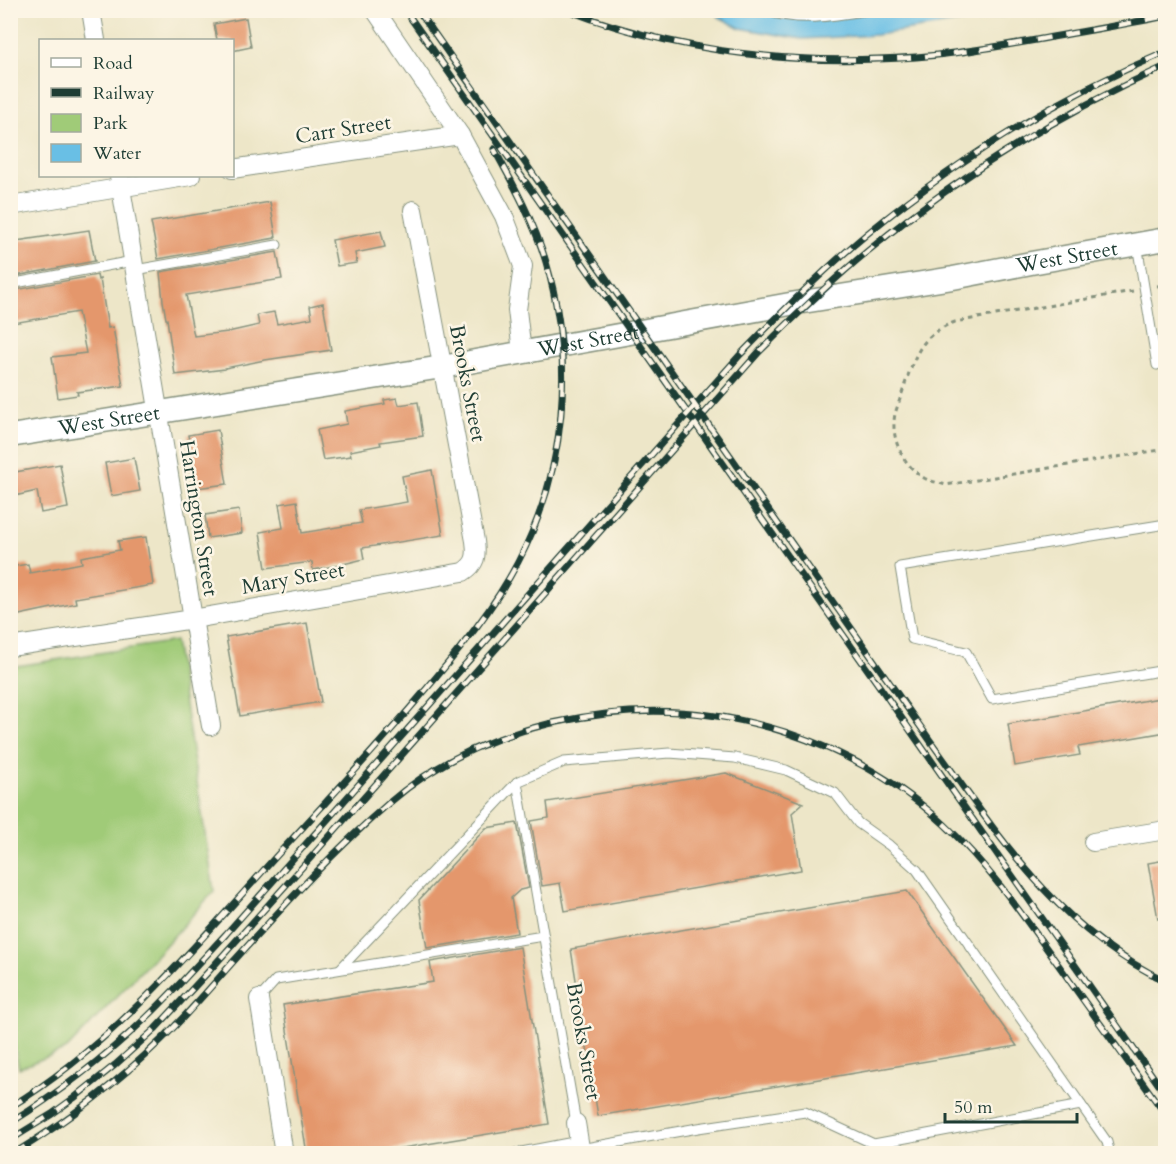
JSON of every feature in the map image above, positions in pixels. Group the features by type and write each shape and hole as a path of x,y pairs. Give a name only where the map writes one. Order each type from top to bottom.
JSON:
{"street":[{"path":"92,10 96,39"},
{"path":"375,10 460,135 504,216 523,266 518,310 522,352"},
{"name":"Carr Street","path":"234,169 460,135"},
{"path":"10,206 120,181 177,177"},
{"name":"Harrington Street","path":"120,181 211,726"},
{"name":"Brooks Street","path":"414,210 475,541 477,554 474,564"},
{"name":"West Street","path":"10,436 442,367 1166,239"},
{"name":"Mary Street","path":"10,647 193,619 463,572 474,564"},
{"path":"1093,842 1166,830"},
{"path":"259,999 284,1154"}],"lane":[{"path":"764,10 786,17 809,19 869,10"},
{"path":"1137,244 1157,365"},
{"path":"10,284 277,245"},
{"path":"1166,524 900,567 912,639 966,652 993,699 1166,670"},
{"path":"340,969 517,782 564,762 669,753 735,758 786,770 835,793 858,823 889,845 917,870 1082,1105 1107,1142 1110,1154"},
{"name":"Brooks Street","path":"517,782 579,1142"},
{"path":"259,999 276,980 543,936"},
{"path":"511,1154 579,1142 805,1112 875,1149 1082,1105"}],"path":[{"path":"1166,285 955,322 945,326 926,340 913,360 894,425 898,446 908,465 925,478 946,485 1166,449"}],"green space":[{"path":"175,641 214,891 67,1049 19,1068 10,1027 11,667"}],"water":[{"path":"716,11 1034,11 876,35 802,39 740,28 719,17"}],"building":[{"path":"246,18 251,47 234,51 234,39 217,39 214,24"},
{"path":"270,202 275,238 158,259 151,222"},
{"path":"89,230 95,261 10,277 10,242"},
{"path":"381,231 385,247 355,253 357,263 337,266 332,240"},
{"path":"277,252 282,279 186,295 194,336 259,325 257,315 274,312 277,324 312,318 310,306 323,303 331,350 265,360 225,369 175,375 160,272"},
{"path":"97,275 98,280 100,279 108,328 113,327 123,386 77,392 78,395 58,398 52,357 86,353 78,312 13,323 10,311 10,291"},
{"path":"397,398 399,405 418,402 423,436 380,442 381,445 350,451 351,456 323,460 317,430 347,424 345,411 385,404 384,400"},
{"path":"218,430 227,484 196,488 188,435"},
{"path":"134,458 140,491 111,496 105,463"},
{"path":"60,464 68,508 41,513 37,491 10,497 10,473"},
{"path":"432,470 443,535 362,548 364,559 335,566 313,570 312,562 266,568 260,532 283,528 279,504 297,501 302,533 362,523 359,510 407,502 402,476"},
{"path":"239,510 242,533 208,538 205,515"},
{"path":"146,537 153,585 75,598 76,603 14,616 10,595 10,567 28,564 30,573 82,563 81,557 120,550 118,541"},
{"path":"307,623 321,702 240,716 226,637"},
{"path":"1166,697 1166,732 1078,747 1080,755 1015,766 1008,724"},
{"path":"726,773 803,803 792,813 801,870 565,911 560,883 542,886 531,821 549,818 547,802"},
{"path":"517,823 529,888 520,890 511,898 517,933 427,948 419,900 486,828"},
{"path":"1166,860 1166,918 1158,919 1148,863"},
{"path":"907,891 1017,1046 598,1116 571,949"},
{"path":"520,947 549,1124 366,1154 307,1154 283,1005 433,982 430,962"}],"railway":[{"path":"405,10 1166,1095"},
{"path":"418,10 934,746 1008,847 1064,909 1095,936 1129,961 1166,981"},
{"path":"567,10 604,23 681,43 759,55 838,60 918,57 958,52 1166,16"},
{"path":"10,1123 64,1087 114,1047 177,987 739,356 818,277 902,206 973,155 1087,89 1166,52"},
{"path":"10,1140 74,1098 155,1029 313,855 759,352 812,300 903,223 974,171 1087,104 1166,66"},
{"path":"10,1107 86,1053 121,1022 187,955 356,770 428,687 488,611 518,562 547,491 556,453 563,376 561,338 555,300 541,247 523,204 494,149"},
{"path":"13,1154 90,1101 144,1056 188,1012 327,861 389,803 413,784 464,754 519,732 576,718 652,711 697,714 742,721 787,733 829,749 870,770 909,795 960,840 1004,891 1166,1115"}]}
